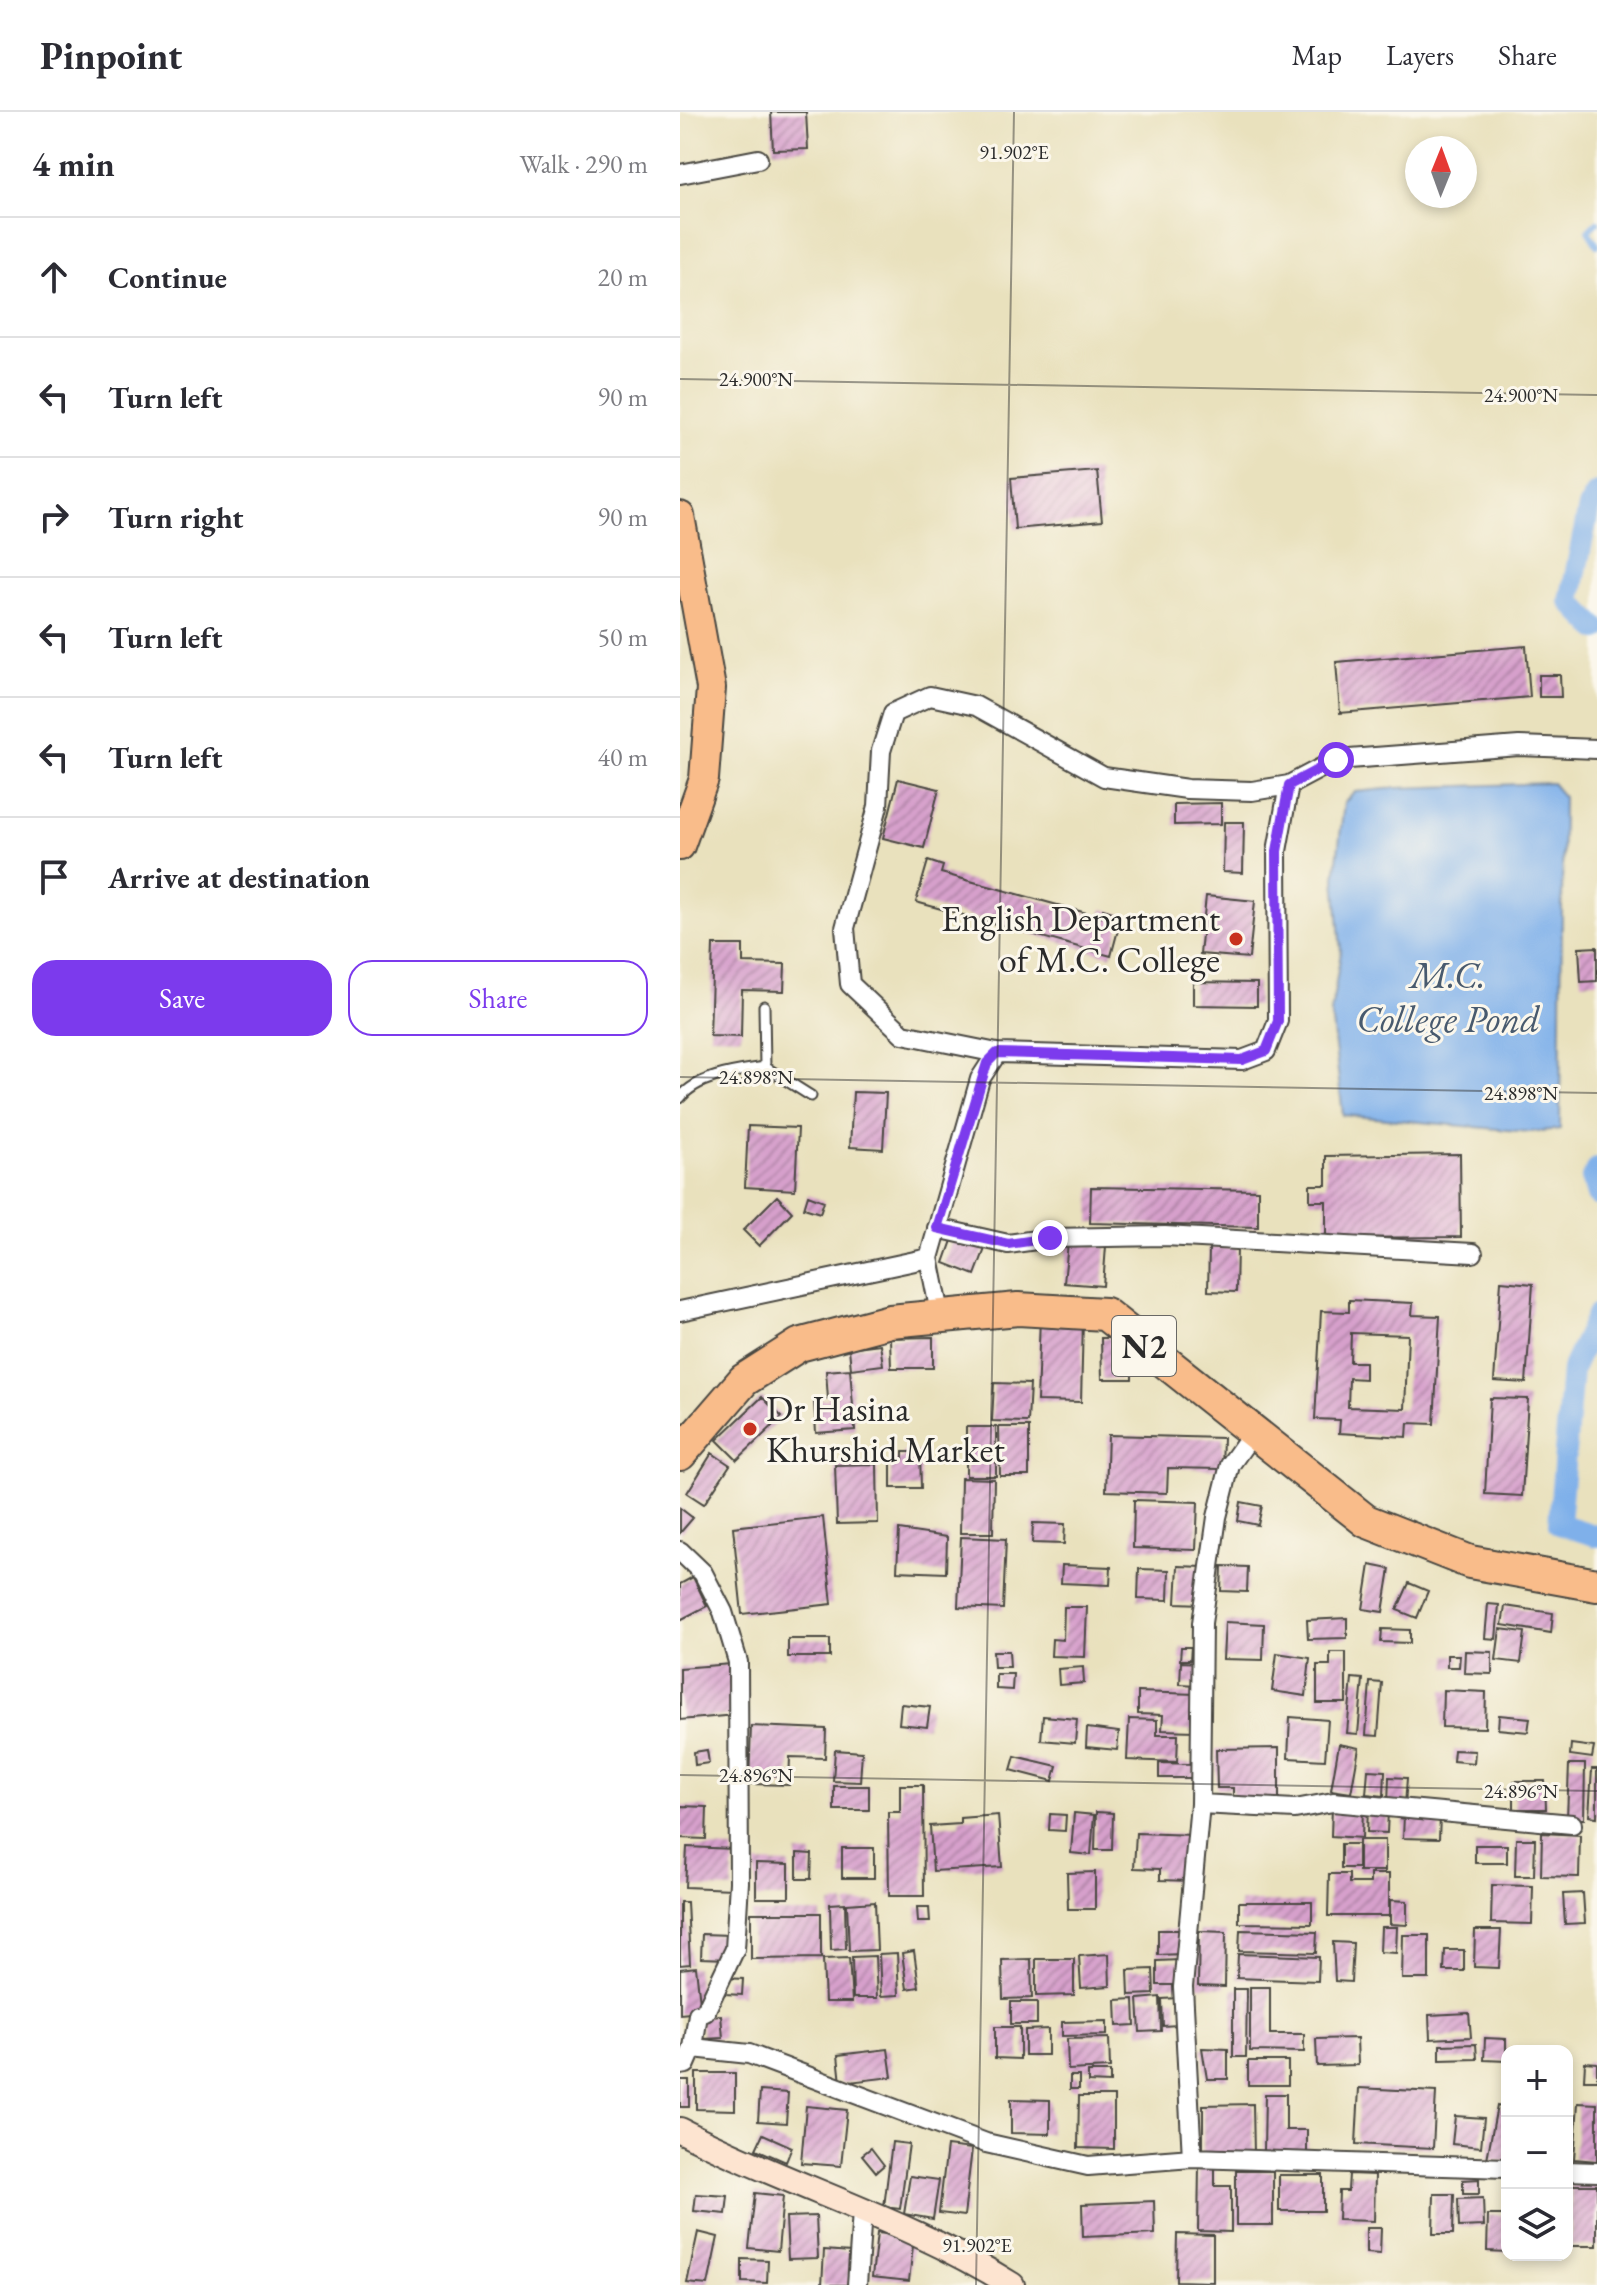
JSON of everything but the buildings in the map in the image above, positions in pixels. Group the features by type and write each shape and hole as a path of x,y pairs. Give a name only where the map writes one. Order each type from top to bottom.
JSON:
{"highway":[{"name":"N2","path":"680,1454 744,1380 799,1345 890,1321 1018,1309 1105,1314 1252,1434 1366,1521 1470,1562 1597,1585"}],"main road":[{"path":"680,516 711,688 704,779 680,846"}],"street":[{"path":"680,174 758,159"},
{"path":"1289,785 1277,851 1278,1021 1266,1051 1242,1060 997,1053 903,1034 850,984 845,928 878,806 881,751 893,713 930,696 976,706 1104,777 1150,786 1252,791 1289,785 1336,760 1519,746 1597,749"},
{"path":"941,1318 929,1258 980,1079 997,1053"},
{"path":"937,1228 1008,1244 1050,1238 1165,1236 1473,1253"},
{"path":"680,1311 929,1258"},
{"path":"1192,2158 1183,1987 1200,1804 1202,1623 1213,1547 1230,1465 1252,1434"},
{"path":"680,1551 703,1573 723,1612 738,1662 740,1711 739,1882 735,1949 705,2012 698,2014 693,2048 686,2064 680,2065"},
{"path":"1200,1804 1295,1809 1333,1802 1572,1824"},
{"path":"693,2048 749,2054 986,2143 1088,2166 1192,2158 1501,2168"},
{"path":"680,2130 962,2253 1012,2285"},
{"path":"1573,2171 1597,2172"},
{"path":"857,2285 862,2211"}],"lane":[{"path":"764,1006 765,1067"},
{"path":"680,1098 686,1090 727,1073 765,1067 811,1096"}],"water":[{"name":"M.C. College Pond","path":"1552,783 1563,796 1560,1129 1530,1132 1343,1115 1331,1013 1341,952 1335,878 1344,803 1355,792 1396,788"}],"waterway":[{"path":"1597,222 1588,231 1597,245"},
{"path":"1597,493 1589,507 1570,601 1597,629"},
{"path":"1597,1169 1592,1178 1597,1195"},
{"path":"1597,1315 1572,1370 1559,1524 1597,1536"}],"place":[{"name":"English Department of M.C. College","path":"1236,939"},
{"name":"Dr Hasina Khurshid Market","path":"750,1429"}],"route":[{"path":"1050,1238 1008,1244 937,1228 987,1063 997,1053 1242,1060 1266,1051 1278,1021 1277,851 1289,785 1336,760"}]}
